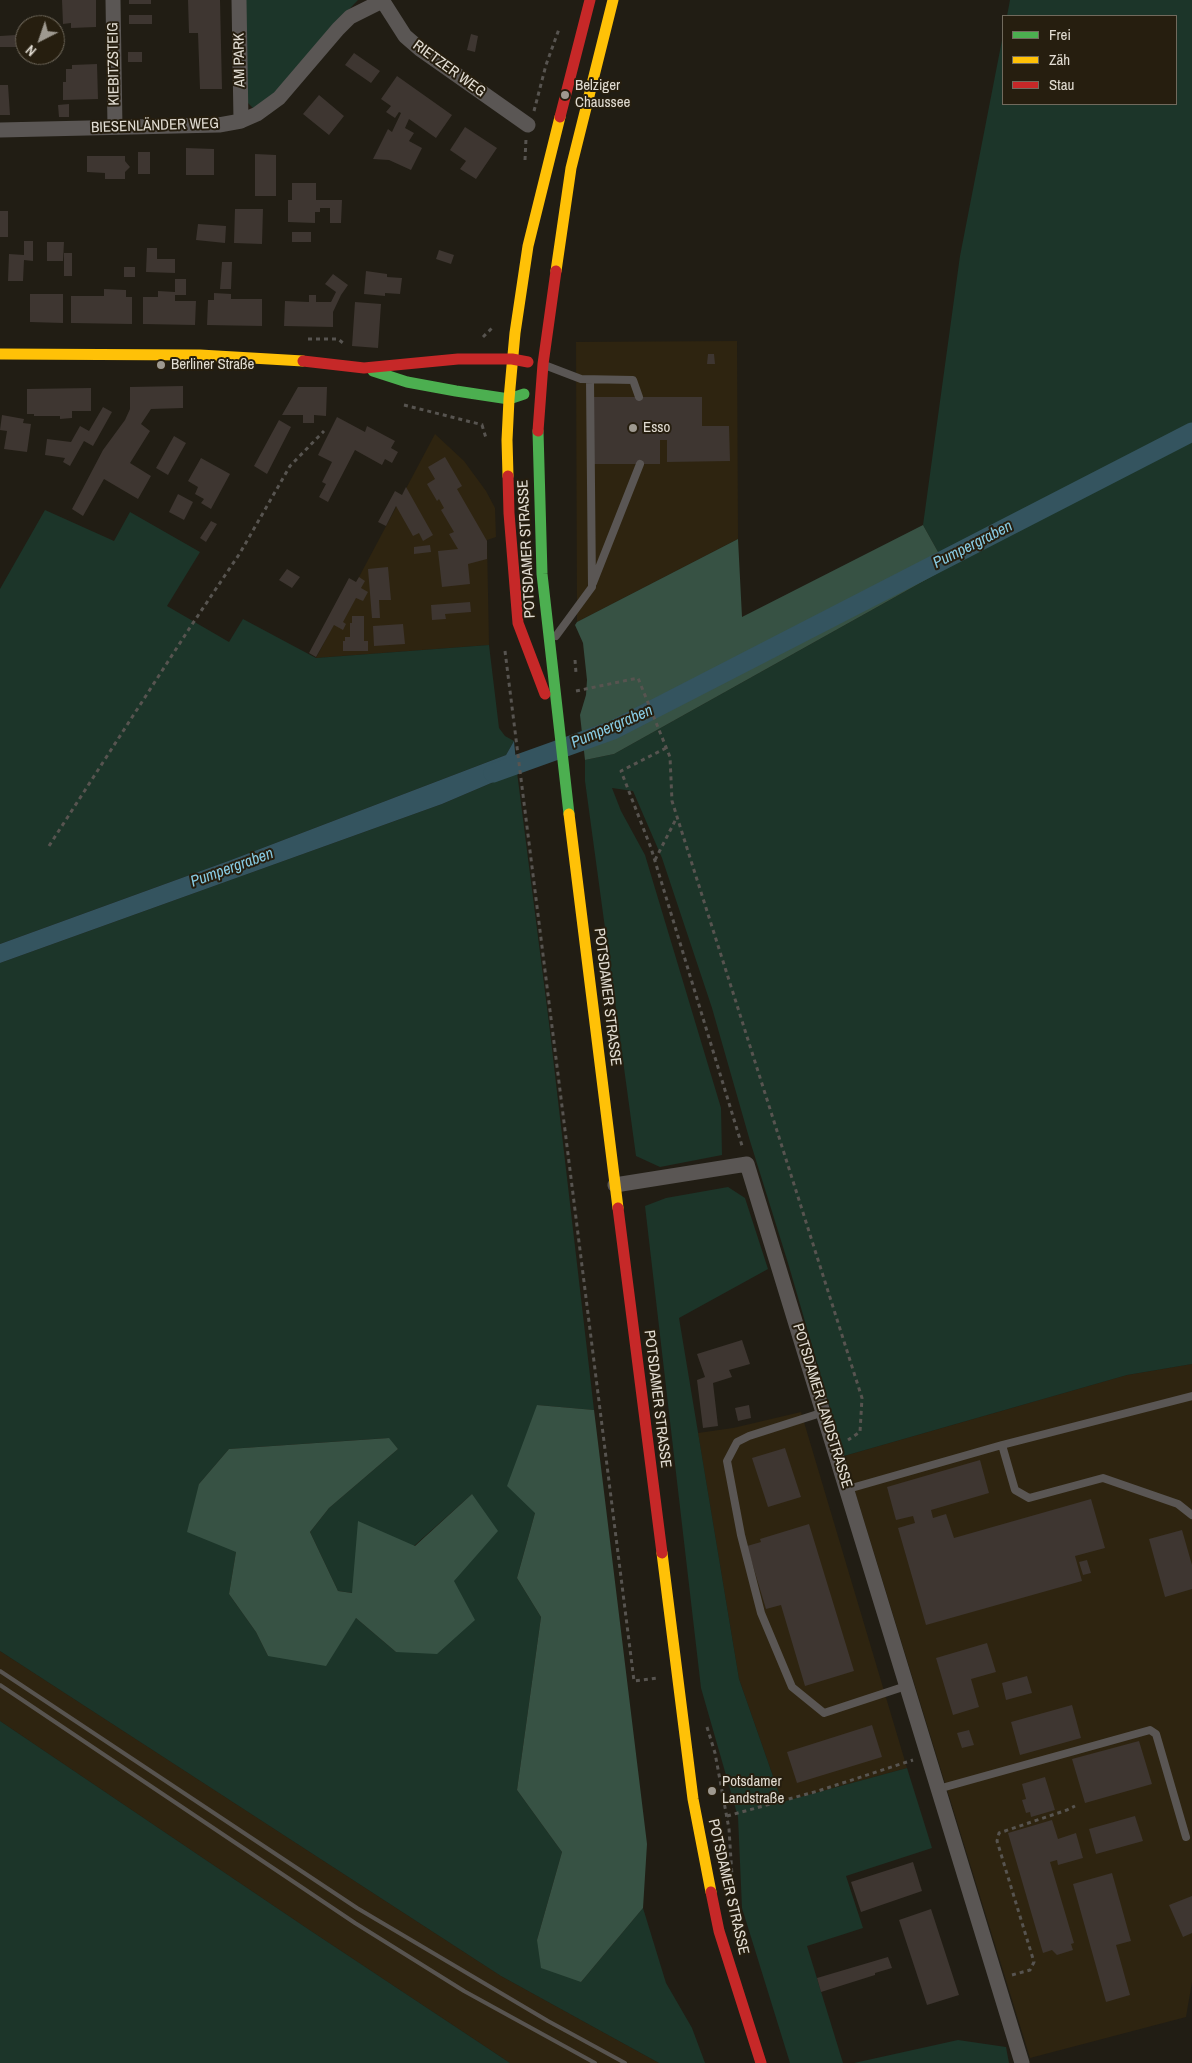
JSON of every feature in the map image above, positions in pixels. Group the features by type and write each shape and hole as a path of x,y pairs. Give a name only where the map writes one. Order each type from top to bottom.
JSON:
{"main road":[{"path":"509,399 514,333 528,246 590,0"},
{"path":"0,354 200,355 281,359 364,368 458,359 512,359 543,364 571,168 613,0"},
{"name":"POTSDAMER STRASSE","path":"543,364 537,450 538,513 549,646 615,1184 694,1799 720,1931 762,2063"},
{"path":"364,368 407,382 509,399 526,394 541,384"},
{"name":"POTSDAMER STRASSE","path":"509,399 507,440 509,513 518,623 560,732"}],"street":[{"name":"KIEBITZSTEIG","path":"113,0 115,128"},
{"name":"AM PARK","path":"238,0 241,120"},
{"name":"BIESENLÄNDER WEG","path":"0,130 219,125 241,120 258,114 280,98 338,29 350,18 382,0"},
{"name":"RIETZER WEG","path":"382,0 405,36 420,49 528,126"},
{"path":"615,1184 747,1164"},
{"name":"POTSDAMER LANDSTRASSE","path":"747,1164 836,1449 927,1756 1022,2063"}],"lane":[{"path":"543,364 581,379 633,380 639,397"},
{"path":"590,380 592,587"},
{"path":"549,646 592,587 640,464"},
{"path":"848,1489 1002,1445 1192,1396"},
{"path":"824,1412 757,1433 737,1442 727,1461 741,1535 761,1613 792,1687 824,1713 906,1686"},
{"path":"1002,1445 1015,1490 1029,1498 1103,1478 1178,1504 1192,1516"},
{"path":"938,1788 1150,1730 1156,1734 1186,1837"}],"path":[{"path":"49,846 240,553 290,466 324,431"},
{"path":"575,692 638,678 670,757 672,801 862,1398 860,1432 836,1449"},
{"path":"515,737 634,1681"},
{"path":"666,748 621,771 655,861 747,1164"},
{"path":"655,861 677,817"},
{"path":"706,1726 715,1753 727,1816 818,1791 927,1756"},
{"path":"997,1980 1030,1970 1034,1962 997,1841 999,1833 1075,1806"}],"shaded area":[{"path":"737,341 738,539 577,622 576,342"},
{"path":"435,434 464,461 486,491 495,508 496,537 487,540 489,645 316,658"},
{"path":"1192,1364 1192,1982 1186,2017 1030,2058 844,1456 1127,1375"},
{"path":"801,1412 907,1768 782,1802 739,1679 698,1433 733,1428"},
{"path":"0,1651 501,1976 659,2063 510,2063 0,1721"}],"green space":[{"path":"243,0 358,0 332,27 277,93 254,109 247,102"},
{"path":"1010,0 1192,0 1192,1364 1127,1375 844,1456 712,1008 662,858 633,791 612,788 621,811 645,855 721,1108 722,1155 660,1167 636,1156 585,781 585,760 614,754 947,568 923,525 960,256 1002,40 1002,105 1177,105 1177,15 1007,15"},
{"path":"45,510 114,541 130,512 200,552 167,606 229,642 243,619 316,658 489,645 499,728 505,736 514,741 506,755 231,860 0,944 0,589"},
{"path":"923,525 947,568 614,754 585,760 580,715 586,695 587,680 583,643 575,625 577,622 738,539 742,617"},
{"path":"517,772 549,1023 594,1410 537,1405 535,1513 517,1578 541,1617 517,1790 562,1852 537,1940 581,1982 643,1908 666,1983 692,2028 705,2063 659,2063 501,1976 0,1651 0,963 442,804","holes":["388,1438 398,1449 329,1508 310,1532 338,1591 353,1593 414,1546 472,1494 454,1581 396,1652 356,1618 268,1656 256,1632 229,1594 236,1552 199,1484 229,1449"]},
{"path":"728,1187 745,1198 768,1269 679,1318 739,1679 782,1802 907,1768 932,1848 846,1876 863,1928 807,1946 843,2063 790,2063 742,1908 738,1817 701,1688 645,1206 666,1198"},
{"path":"537,1405 594,1410 647,1844 643,1908 581,1982 541,1968 537,1940 562,1852 517,1790 541,1617 517,1578 535,1513 507,1486"},
{"path":"389,1438 398,1449 329,1508 310,1532 338,1591 352,1593 358,1521 415,1546 472,1494 498,1531 454,1581 475,1620 437,1654 396,1652 356,1618 326,1666 268,1656 256,1632 229,1594 236,1552 187,1532 199,1484 229,1449"},
{"path":"0,1721 308,1929 510,2063 0,2063"},
{"path":"958,2040 1006,2047 1009,2063 854,2063"}],"water":[{"path":"514,741 517,772 442,804 0,963 0,944 231,860 506,755"}],"building":[{"path":"62,0 96,0 96,27 71,28 71,23 65,24 65,15 63,15"},
{"path":"129,0 151,0 151,4 129,4"},
{"path":"188,0 220,0 222,89 200,89 198,33 189,33"},
{"path":"129,15 152,15 152,24 129,24"},
{"path":"471,34 478,36 475,52 467,50"},
{"path":"15,35 15,47 0,47 0,36"},
{"path":"128,52 142,52 142,62 128,62"},
{"path":"354,53 380,71 371,83 345,65"},
{"path":"97,64 98,99 63,100 63,82 66,82 66,69 72,69 72,65"},
{"path":"397,76 452,115 436,138 409,119 405,128 414,133 409,141 422,148 411,170 389,160 373,159 388,129 392,132 401,113 399,112 395,118 386,112 391,106 381,99"},
{"path":"0,85 8,85 10,115 0,115"},
{"path":"319,95 344,116 329,135 303,114"},
{"path":"69,104 69,117 59,117 58,105"},
{"path":"465,127 497,148 476,179 460,169 466,161 450,150"},
{"path":"186,148 214,149 214,175 186,175"},
{"path":"138,152 150,152 150,174 138,174"},
{"path":"255,154 276,155 276,196 255,196"},
{"path":"87,156 125,156 125,161 130,167 125,172 125,179 105,179 105,173 87,172"},
{"path":"292,183 316,183 316,200 342,200 341,223 330,223 330,208 320,208 320,212 315,212 315,223 288,222 288,200 292,200"},
{"path":"235,209 263,209 262,244 234,243"},
{"path":"0,211 8,211 8,237 0,237"},
{"path":"198,224 226,226 225,243 196,240"},
{"path":"292,232 311,232 311,242 292,242"},
{"path":"24,241 33,241 33,261 24,260 23,281 8,281 9,254 24,255"},
{"path":"47,242 64,242 63,261 47,261"},
{"path":"147,248 157,248 157,259 175,259 175,273 146,272"},
{"path":"439,250 454,255 451,264 436,259"},
{"path":"64,253 72,253 72,276 64,276"},
{"path":"222,262 232,262 231,289 220,289"},
{"path":"124,267 135,267 135,277 124,277"},
{"path":"366,271 387,274 387,277 402,278 400,294 385,293 385,296 364,294"},
{"path":"333,274 348,285 333,312 333,327 284,326 285,301 309,302 309,295 316,295 316,302 331,302 336,292 325,284"},
{"path":"175,279 186,279 186,295 175,295 175,301 196,301 195,325 143,324 143,297 158,297 158,291 175,292"},
{"path":"104,289 126,290 126,297 132,297 132,324 71,323 71,296 104,296"},
{"path":"214,293 231,294 231,299 262,299 262,326 207,325 208,300 214,300"},
{"path":"30,294 63,294 63,323 30,322"},
{"path":"355,302 381,304 378,348 352,346"},
{"path":"708,354 714,354 715,364 707,364"},
{"path":"183,386 183,408 151,409 141,424 150,431 130,463 151,476 138,499 104,479 83,516 72,509 103,450 125,420 130,409 130,387"},
{"path":"298,387 327,387 326,416 314,415 314,423 303,423 303,415 282,415"},
{"path":"91,388 91,411 72,411 72,418 60,419 60,416 34,416 34,414 27,414 27,389"},
{"path":"592,397 702,397 702,426 729,426 730,461 667,462 667,440 660,440 660,464 593,464"},
{"path":"103,407 112,412 93,446 84,441 70,466 63,462 65,458 45,455 47,439 71,442 80,426 89,431"},
{"path":"2,415 24,419 23,423 31,424 27,452 4,449 7,431 0,430"},
{"path":"337,417 365,432 367,426 395,441 391,448 398,452 392,463 385,459 382,465 355,450 328,502 319,497 326,484 322,482 332,462 318,455"},
{"path":"279,420 291,427 267,474 254,466"},
{"path":"174,436 186,443 168,475 156,468"},
{"path":"445,457 462,486 457,489 487,541 487,559 468,564 470,584 442,587 438,551 458,549 449,534 454,532 441,510 444,508 439,499 437,501 427,484 435,479 428,467"},
{"path":"201,458 230,474 211,509 201,503 204,499 195,494 198,487 188,481"},
{"path":"406,487 433,535 423,541 419,533 413,536 396,506 386,526 378,522 395,491 402,495"},
{"path":"178,494 193,502 184,520 169,512"},
{"path":"211,521 217,524 206,542 200,538"},
{"path":"430,545 431,552 414,554 414,547"},
{"path":"388,567 391,600 379,600 380,618 372,618 368,569"},
{"path":"287,569 300,577 292,588 279,580"},
{"path":"359,577 365,581 361,588 368,592 363,601 356,598 343,622 346,624 343,630 334,625 316,657 309,653 349,578 356,582"},
{"path":"470,602 471,612 445,614 446,619 432,620 431,605"},
{"path":"352,616 364,616 364,641 368,641 368,651 343,651 345,637 350,637"},
{"path":"403,624 405,644 374,646 373,626"},
{"path":"742,1340 750,1364 729,1370 732,1377 713,1383 718,1426 703,1428 697,1380 705,1377 697,1354"},
{"path":"749,1405 751,1418 738,1421 735,1408"},
{"path":"785,1448 801,1497 768,1507 752,1458"},
{"path":"980,1460 989,1493 931,1510 933,1518 946,1514 954,1538 1091,1499 1105,1548 1075,1556 1082,1581 926,1625 898,1528 915,1523 913,1516 896,1520 887,1487"},
{"path":"809,1524 854,1671 805,1686 781,1605 766,1609 747,1546 761,1542 760,1539"},
{"path":"1182,1530 1192,1565 1192,1589 1165,1597 1149,1539"},
{"path":"1087,1560 1091,1573 1083,1575 1079,1562"},
{"path":"987,1643 996,1672 971,1679 979,1707 953,1715 936,1658"},
{"path":"1027,1676 1032,1693 1006,1700 1002,1683"},
{"path":"1072,1705 1081,1738 1020,1755 1011,1722"},
{"path":"872,1725 882,1757 797,1783 787,1752"},
{"path":"969,1730 974,1745 962,1748 957,1733"},
{"path":"1139,1741 1152,1784 1085,1803 1072,1759"},
{"path":"1045,1777 1055,1810 1031,1817 1030,1812 1026,1813 1022,1800 1026,1799 1022,1784"},
{"path":"1135,1816 1143,1841 1096,1854 1089,1829"},
{"path":"1052,1820 1058,1839 1076,1833 1083,1858 1058,1865 1057,1860 1050,1862 1074,1943 1071,1944 1073,1950 1057,1955 1052,1950 1043,1953 1008,1833"},
{"path":"913,1862 922,1891 861,1912 851,1882"},
{"path":"1112,1873 1131,1941 1116,1945 1130,1995 1106,2002 1073,1884"},
{"path":"1192,1896 1192,1933 1183,1937 1169,1905"},
{"path":"931,1909 959,1995 927,2005 899,1920"},
{"path":"888,1957 892,1968 821,1992 817,1978"}],"waterway":[{"name":"Pumpergraben","path":"493,773 613,730 1192,432"}],"railway":[{"path":"0,1671 357,1908 548,2021 625,2063"},
{"path":"0,1685 355,1923 464,1991 595,2063"}],"traffic: fast":[{"path":"373,371 407,382 456,391 509,399 524,394"},
{"path":"538,431 542,574 569,814"}],"traffic: slow":[{"path":"556,271 571,168 613,0"},
{"path":"508,476 509,399 515,333 528,246 560,117"},
{"path":"0,354 200,355 303,361"},
{"path":"569,814 618,1208"},
{"path":"662,1553 693,1799 711,1892"}],"traffic: jam":[{"path":"560,117 590,0"},
{"path":"538,431 543,364 556,271"},
{"path":"303,361 364,368 458,359 512,359 528,362"},
{"path":"508,476 509,513 518,623 545,694"},
{"path":"618,1208 662,1553"},
{"path":"711,1892 719,1931 761,2063"}],"place":[{"name":"Belziger Chaussee","path":"565,95"},
{"name":"Berliner Straße","path":"161,365"},
{"name":"Esso","path":"633,428"},
{"name":"Potsdamer Landstraße","path":"712,1791"}]}
